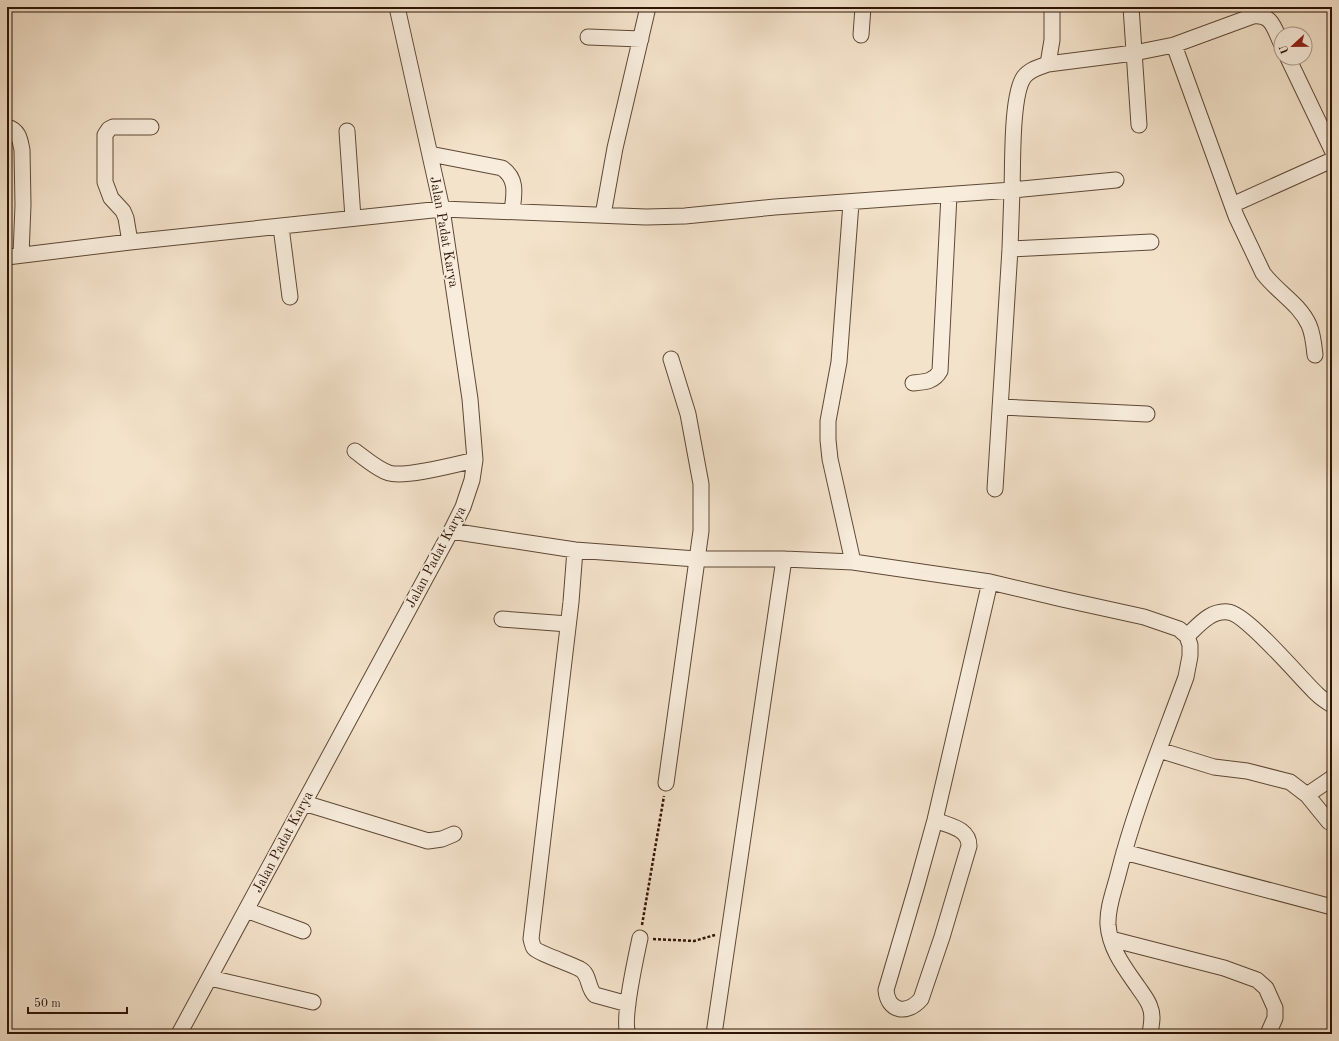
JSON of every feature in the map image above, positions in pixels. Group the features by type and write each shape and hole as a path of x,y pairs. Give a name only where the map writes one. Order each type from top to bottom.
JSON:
{"street":[{"name":"Jalan Padat Karya","path":"179,1034 451,531 463,507 472,480 475,460 470,399 442,209 397,7"},
{"path":"603,215 615,148 648,7"},
{"path":"861,35 864,7"},
{"path":"1048,64 1052,40 1052,7"},
{"path":"1131,7 1139,125"},
{"path":"995,489 1010,248 1016,103 1019,86 1025,76 1034,68 1048,64 1134,53 1174,45 1253,16 1264,17 1271,22 1273,26"},
{"path":"588,37 641,39"},
{"path":"1174,45 1236,216 1263,274 1306,319 1312,332 1315,356"},
{"path":"1292,66 1332,150"},
{"path":"7,127 17,132 22,150 23,205 14,256 130,242 442,209 646,217 685,216 775,207 949,195 1116,180"},
{"path":"130,242 126,218 123,211 111,198 107,191 105,182 105,135 113,127 151,127"},
{"path":"347,131 353,218"},
{"path":"430,154 502,168 511,177 514,184 512,211"},
{"path":"1232,205 1332,160"},
{"path":"913,383 930,381 937,376 940,371 949,195"},
{"path":"851,202 839,362 828,420 828,440 830,458 853,562"},
{"path":"281,226 290,297"},
{"path":"1010,248 1151,242"},
{"path":"666,784 701,531 701,484 688,414 671,359"},
{"path":"1000,407 1148,414"},
{"path":"356,451 382,471 391,474 420,472 475,460"},
{"path":"451,531 575,550 696,559 784,559 853,562 990,582 1062,600 1144,617 1179,629 1187,636 1190,645 1190,656 1186,677 1138,806 1109,910 1108,924 1116,954 1145,996 1151,1008 1152,1019 1150,1034"},
{"path":"575,550 568,624 531,939 534,948 540,952 582,970 586,976 590,989 595,995 628,1004"},
{"path":"714,1034 784,559"},
{"path":"935,820 963,831 968,838 969,846 942,937 921,999 917,1004 904,1010 897,1009 891,1004 886,990 935,820 990,582"},
{"path":"1187,636 1205,619 1212,615 1228,612 1235,614 1241,617 1262,637 1318,696 1332,705"},
{"path":"502,619 568,624"},
{"path":"1159,750 1214,767 1247,771 1290,782 1307,795 1329,822"},
{"path":"1307,795 1332,778"},
{"path":"304,803 428,841 442,839 454,834"},
{"path":"1124,852 1332,907"},
{"path":"246,910 303,931"},
{"path":"628,1034 626,1025 628,1004 640,938"},
{"path":"1111,939 1224,968 1257,980 1266,988 1275,1008 1274,1018 1268,1034"},
{"path":"210,978 313,1002"}],"path":[{"path":"666,784 640,938 694,941 729,930"}]}
